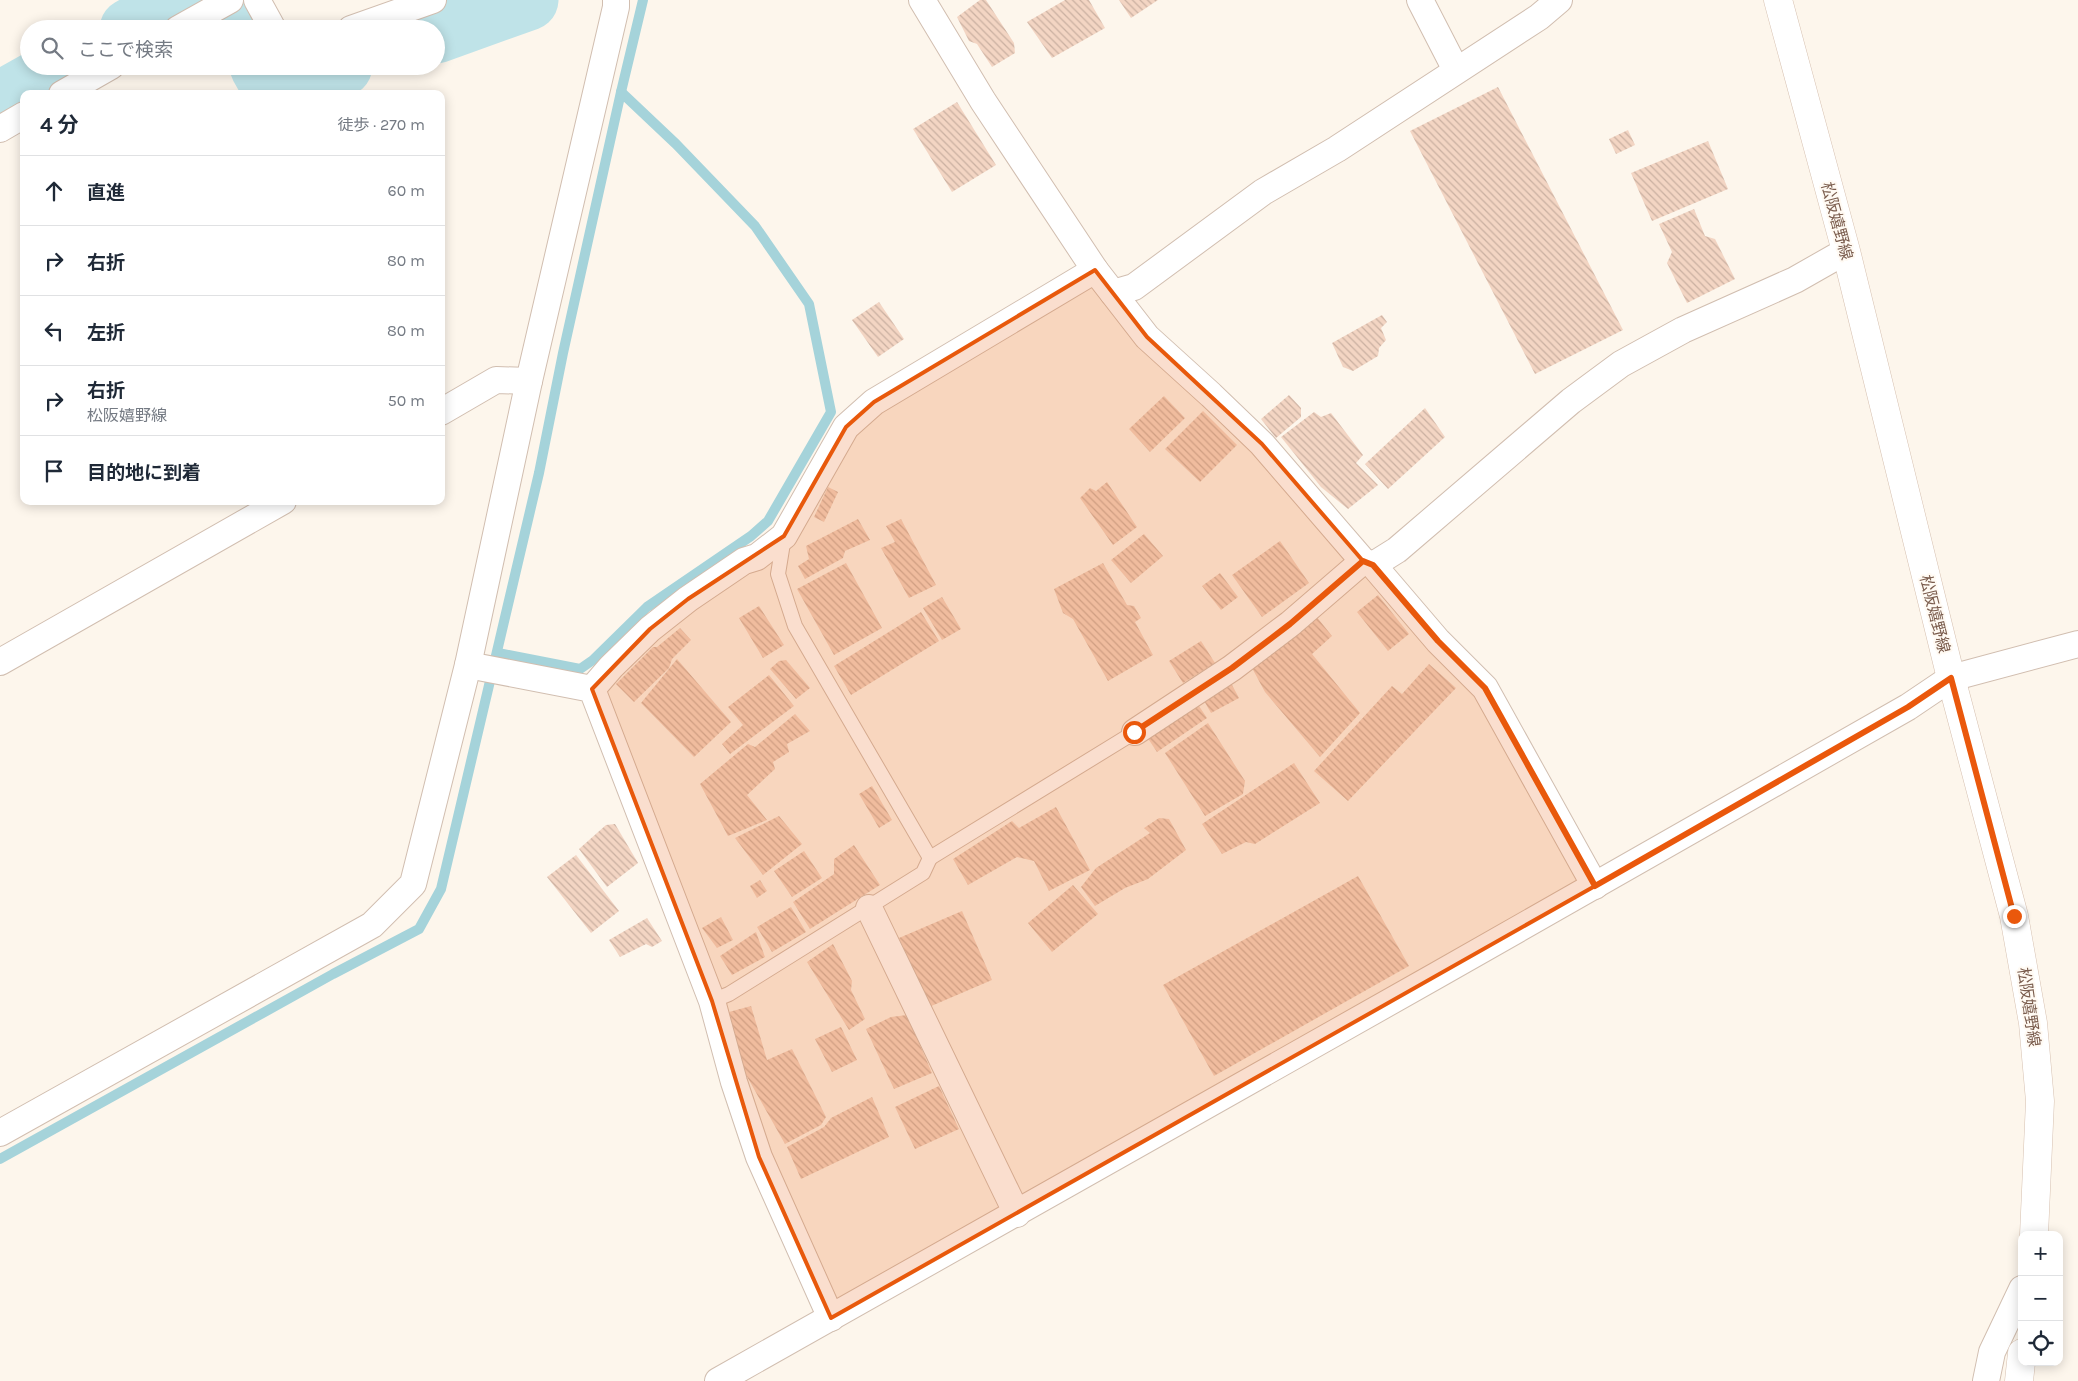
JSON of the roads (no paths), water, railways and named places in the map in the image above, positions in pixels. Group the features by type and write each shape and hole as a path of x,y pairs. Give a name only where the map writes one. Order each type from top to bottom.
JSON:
{"main road":[{"name":"松阪嬉野線","path":"1778,0 1846,251 1951,678 2014,916 2033,1023 2040,1101 2034,1231"},
{"path":"2019,1381 2021,1366"}],"street":[{"path":"194,20 230,0"},
{"path":"256,0 268,20"},
{"path":"376,20 433,0"},
{"path":"922,0 983,101 1096,270 1147,337 1262,444 1438,641 1485,688 1595,886"},
{"path":"1420,0 1456,70"},
{"path":"1113,293 1134,287 1263,192 1337,149 1539,17 1559,0"},
{"path":"0,1133 372,925 413,884 474,666 529,381 616,3"},
{"path":"69,90 95,75"},
{"path":"0,129 20,117"},
{"path":"1134,732 1232,668 1368,563 1397,550 1571,401 1622,364 1683,330 1795,280 1846,251"},
{"path":"592,689 611,667 650,629 688,598 744,561 757,557 784,536 846,427 874,402 1096,270"},
{"path":"445,410 496,380 529,381"},
{"path":"0,662 276,505"},
{"path":"718,1381 1017,1214 1595,886 1908,707 1951,678 2078,644"},
{"path":"474,666 592,689"},
{"path":"592,689 712,1001 734,1082 759,1157 831,1318"},
{"path":"869,908 1017,1214"},
{"path":"1986,1381 1992,1352 2018,1297"}],"lane":[{"path":"784,536 778,574 795,626 824,679 930,858"},
{"path":"712,1001 730,994 924,873 930,858 1134,732"}],"waterway":[{"path":"146,20 181,0"},
{"path":"220,0 232,20"},
{"path":"445,30 528,0"},
{"path":"0,1159 333,974 419,929 441,889 539,473 563,353 643,0"},
{"path":"21,90 48,75"},
{"path":"265,75 273,90"},
{"path":"277,90 318,75"},
{"path":"0,102 20,91"},
{"path":"498,653 580,669 593,660 647,607 751,536 768,521 831,412 809,304 755,226 676,144 621,92"}]}
